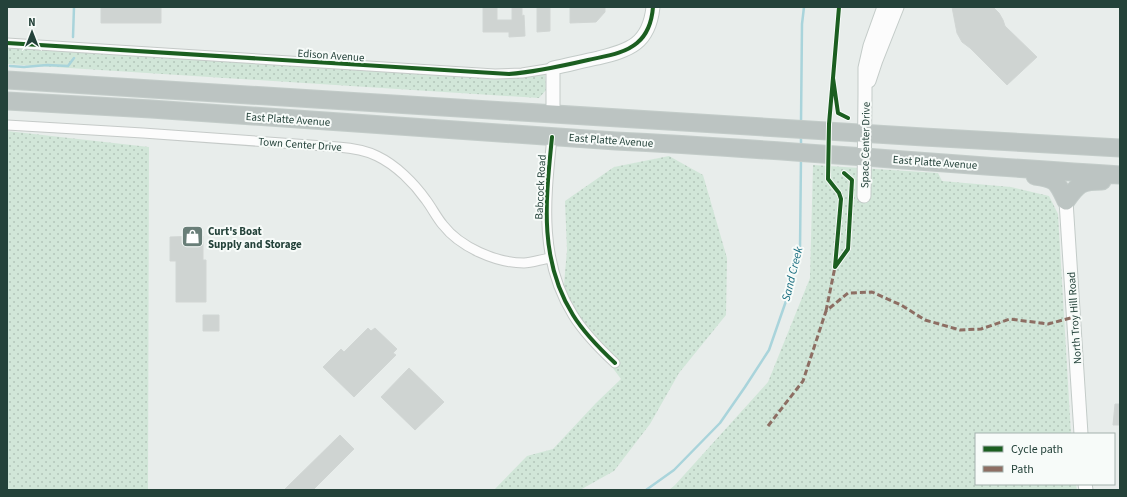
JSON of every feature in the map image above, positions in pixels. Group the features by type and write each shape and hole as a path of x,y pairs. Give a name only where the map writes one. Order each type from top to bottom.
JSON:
{"highway":[{"name":"East Platte Avenue","path":"7,80 1120,148"},
{"name":"East Platte Avenue","path":"7,101 839,155 1120,175"},
{"path":"484,132 512,130 531,126 553,114"},
{"path":"946,163 1047,178 1054,181 1059,186 1066,201 1076,188 1083,183 1120,180"}],"street":[{"name":"Edison Avenue","path":"7,43 495,74 522,73 553,68 618,53 629,49 645,34 650,24 653,7"},
{"name":"Space Center Drive","path":"864,196 864,68 873,36 884,7"},
{"name":"Space Center Drive","path":"865,94 896,7"},
{"path":"553,68 553,114"},
{"name":"Town Center Drive","path":"7,125 338,147 365,151 391,164 403,174 422,195 444,226 468,247 494,258 524,263 551,258"},
{"name":"Babcock Road","path":"552,137 546,210 548,244 559,288 573,315 594,343 614,363"},
{"name":"North Troy Hill Road","path":"1066,201 1081,433"}],"green space":[{"path":"7,45 359,65 504,79 545,74 546,90 539,98 7,64"},
{"path":"7,131 149,147 148,490 7,490"},
{"path":"669,156 703,175 727,258 726,315 679,373 650,424 614,471 580,490 494,490 527,456 553,449 596,403 621,379 594,343 563,296 567,250 565,201 614,167"},
{"path":"813,165 938,173 942,181 1011,187 1049,196 1058,214 1071,433 975,433 975,485 1076,485 1077,490 669,490 768,382 810,278"}],"building":[{"path":"101,7 161,7 161,23 101,23"},
{"path":"483,7 497,7 497,20 512,20 512,7 522,7 525,36 509,37 509,32 483,32"},
{"path":"537,7 550,7 550,31 537,32"},
{"path":"570,7 605,7 605,12 596,22 570,23"},
{"path":"952,7 993,7 999,13 1005,26 1037,57 1007,85 962,42 957,33"},
{"path":"203,236 203,260 206,260 206,302 176,302 176,261 170,261 170,237"},
{"path":"203,315 219,315 219,331 203,331"},
{"path":"368,328 371,331 375,328 397,349 393,353 396,355 354,397 323,367 341,349 344,352"},
{"path":"409,368 444,402 415,430 381,397"},
{"path":"1115,404 1120,404 1120,425 1113,425"},
{"path":"340,435 354,449 313,490 284,490"}],"waterway":[{"path":"73,37 74,7"},
{"name":"Sand Creek","path":"801,122 802,24 804,7"},
{"path":"10,66 68,66 74,58"},
{"name":"Sand Creek","path":"801,135 801,146"},
{"name":"Sand Creek","path":"646,490 674,470 720,423 769,350 786,301 800,250 801,157"}],"marked path":[{"path":"826,311 835,267"},
{"path":"768,426 803,381 826,311 848,293 872,292 901,305 925,320 960,330 981,329 1010,319 1048,324 1074,317"}],"cycle path":[{"path":"7,43 509,74 559,67 608,56 626,50 637,43 647,31 652,17 653,7"},
{"path":"839,7 833,78 838,113 848,118"},
{"path":"833,78 829,124 828,179 839,193 841,199 835,267 848,249 852,180 844,173"},
{"path":"552,137 548,183 547,228 549,250 554,272 562,294 577,322 603,352 615,363"}],"place":[{"name":"Curt's Boat Supply and Storage","path":"192,237"}]}
